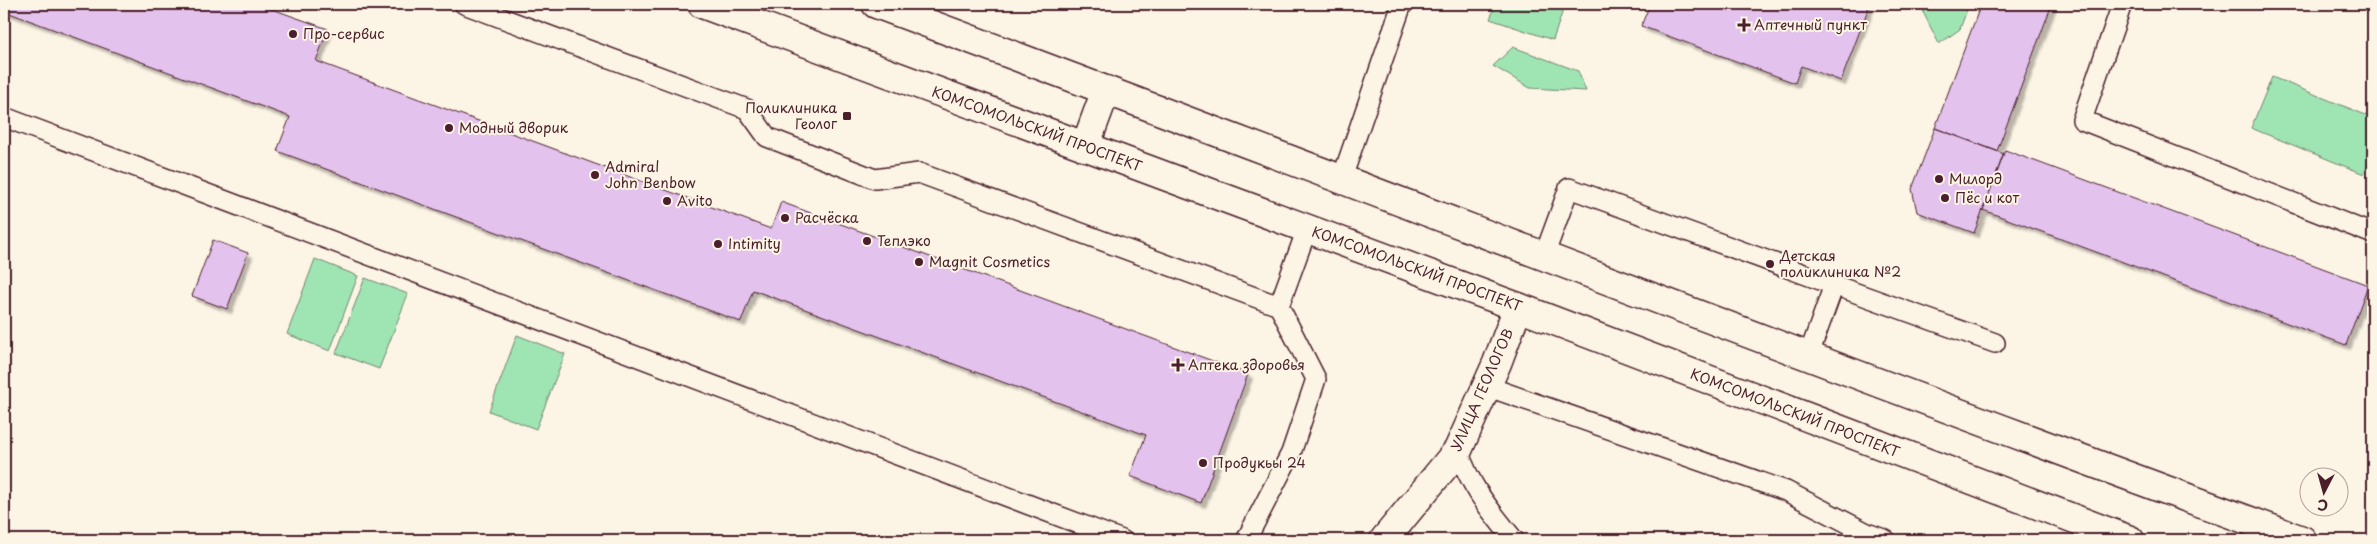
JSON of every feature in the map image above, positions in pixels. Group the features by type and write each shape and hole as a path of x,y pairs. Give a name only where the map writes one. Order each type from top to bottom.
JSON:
{"main road":[{"name":"КОМСОМОЛЬСКИЙ ПРОСПЕКТ","path":"702,4 1518,307 2130,540"},
{"path":"876,4 1342,178 1808,357 2302,540"},
{"path":"1085,147 1106,90"},
{"name":"УЛИЦА ГЕОЛОГОВ","path":"1384,540 1458,450 1518,307"}],"lane":[{"path":"464,4 484,7 747,109 767,138 875,179 919,173 1279,306 1316,379 1291,453 1246,540"},
{"path":"1342,178 1402,4"},
{"path":"2122,4 2082,120 2373,234"},
{"path":"4,117 1122,540"},
{"path":"1544,256 1569,188 1995,343"},
{"path":"1279,306 1307,229"},
{"path":"1808,357 1834,285"},
{"path":"1486,386 1786,491 1867,533 1886,540"},
{"path":"1458,450 1467,476 1504,536"}],"green space":[{"path":"1496,4 1565,4 1553,40 1490,19"},
{"path":"1931,4 1969,4 1960,29 1939,44 1923,12"},
{"path":"1513,47 1578,71 1586,91 1530,88 1493,66"},
{"path":"2272,77 2373,118 2373,151 2364,174 2251,128"},
{"path":"315,259 358,276 330,351 287,334"},
{"path":"365,278 408,294 379,369 336,353"},
{"path":"517,335 565,354 536,429 489,411"}],"building":[{"path":"4,4 258,4 328,29 316,61 771,229 781,202 1248,374 1201,503 1130,476 1146,435 753,290 741,322 277,151 290,117 4,11"},
{"path":"1650,4 1870,4 1841,81 1801,66 1795,83 1641,26"},
{"path":"1981,4 2052,4 1997,151 1935,128"},
{"path":"1935,128 2004,154 1974,233 1917,212 1912,189"},
{"path":"2005,150 2368,285 2346,345 1983,210"},
{"path":"213,240 248,253 227,309 192,296"}],"place":[{"name":"Аптечный пункт","path":"1744,25"},
{"name":"Про-сервис","path":"293,34"},
{"name":"Поликлиника Геолог","path":"847,116"},
{"name":"Модный дворик","path":"449,128"},
{"name":"Admiral John Benbow","path":"595,175"},
{"name":"Милорд","path":"1939,179"},
{"name":"Пёс и кот","path":"1945,198"},
{"name":"Avito","path":"667,201"},
{"name":"Расчёска","path":"785,218"},
{"name":"Теплэко","path":"867,241"},
{"name":"Intimity","path":"718,244"},
{"name":"Magnit Cosmetics","path":"919,262"},
{"name":"Детская поликлиника №2","path":"1770,264"},
{"name":"Аптека здоровья","path":"1178,365"},
{"name":"Продукьы 24","path":"1203,463"}]}
